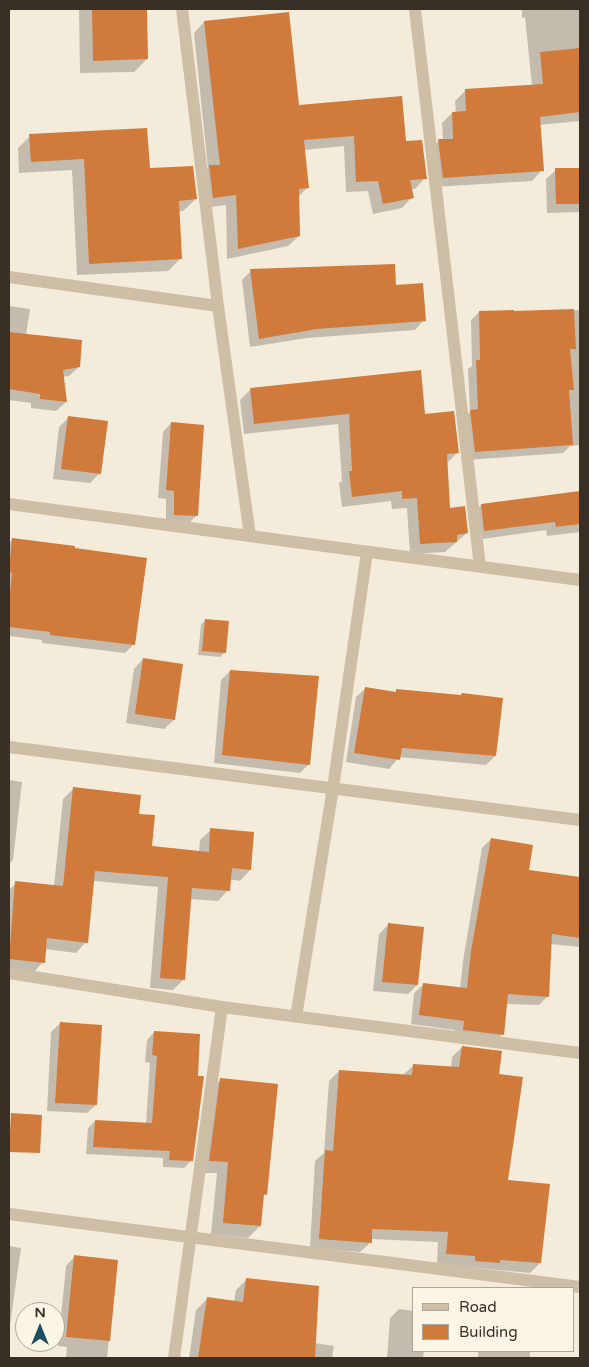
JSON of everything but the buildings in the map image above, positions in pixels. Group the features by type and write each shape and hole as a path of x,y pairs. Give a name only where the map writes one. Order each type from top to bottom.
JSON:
{"street":[{"path":"182,9 218,306 250,536"},
{"path":"415,9 480,567"},
{"path":"9,277 218,306"},
{"path":"9,504 580,580"},
{"path":"296,1017 333,788 367,552"},
{"path":"9,747 580,820"},
{"path":"9,973 222,1007 580,1054"},
{"path":"174,1358 222,1007"},
{"path":"9,1214 580,1287"}]}
